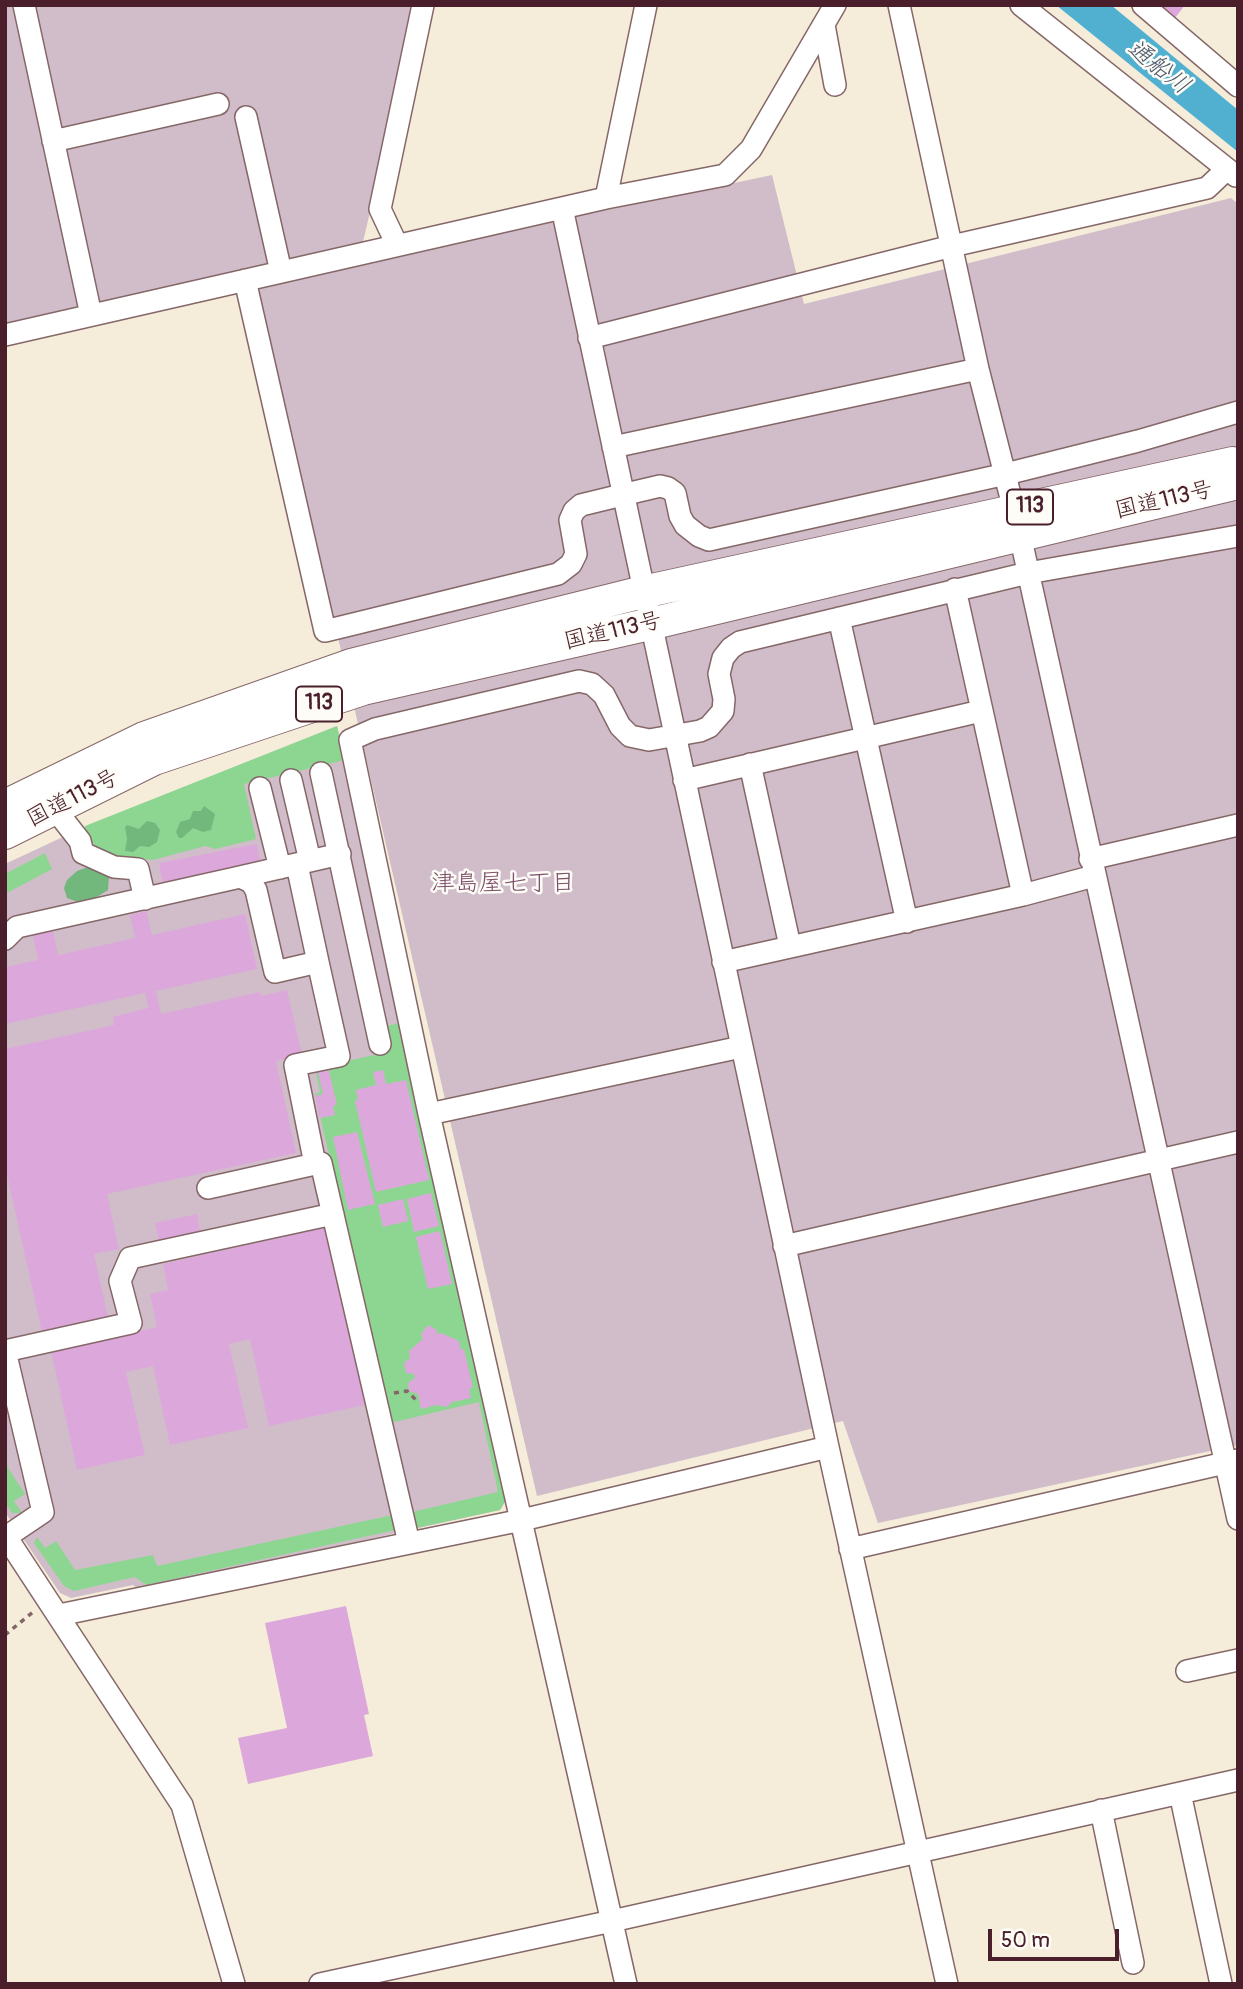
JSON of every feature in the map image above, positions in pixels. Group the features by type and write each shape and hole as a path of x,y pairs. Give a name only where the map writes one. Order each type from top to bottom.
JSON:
{"highway":[{"name":"国道113号","path":"5,806 144,738 351,665 643,592 824,566 1017,522 1238,461"},
{"name":"国道113号","path":"1017,522 1238,483"},
{"name":"国道113号","path":"5,833 154,758 363,689 650,624 824,566"}],"street":[{"path":"23,5 91,315"},
{"path":"397,245 380,209 423,5"},
{"path":"606,198 646,5"},
{"path":"5,335 606,198 725,175 751,149 835,5"},
{"path":"899,5 978,369 1017,522 1157,1160 1231,1461 1238,1519"},
{"path":"589,338 952,246 1208,188 1232,173 1021,5"},
{"path":"1143,5 1238,86"},
{"path":"824,25 835,85"},
{"path":"53,141 218,104"},
{"path":"246,117 281,272"},
{"path":"562,208 784,1246 947,1984"},
{"path":"245,280 325,631 558,574 571,564 576,554 570,520 574,512 581,505 622,495 660,486 668,488 675,493 685,525 709,540 1006,474 1138,441 1238,412"},
{"path":"613,447 978,369"},
{"path":"626,1984 429,1114 350,740 375,729 579,681 592,684 604,695 620,726 630,736 649,740 701,731 717,721 723,711 724,699 719,674 723,658 740,642 1028,573 1238,536"},
{"path":"955,589 1023,895"},
{"path":"839,618 907,922"},
{"path":"684,780 981,711"},
{"path":"750,764 790,946"},
{"path":"321,773 380,1044"},
{"path":"291,780 296,865 339,1056 295,1065 315,1164"},
{"path":"260,788 296,865"},
{"path":"54,808 80,841 83,853 114,867 138,869 145,899"},
{"path":"723,962 1023,895 1092,867 1238,825"},
{"path":"5,939 8,939 17,927 373,848"},
{"path":"240,877 251,881 256,890 275,972 318,962"},
{"path":"429,1114 741,1047"},
{"path":"784,1246 1238,1142"},
{"path":"208,1188 321,1163 409,1543"},
{"path":"229,1982 182,1805 6,1536 43,1512 5,1351 131,1323 120,1281 130,1258 333,1214"},
{"path":"54,1608 522,1520 828,1447"},
{"path":"850,1549 1231,1461"},
{"path":"1187,1671 1238,1660"},
{"path":"320,1984 1238,1780"},
{"path":"1180,1793 1221,1984"},
{"path":"1101,1810 1133,1963"}],"path":[{"path":"375,1398 407,1391 418,1402"},
{"path":"5,1635 54,1608"}],"shaded area":[{"path":"5,5 419,5 362,246 5,324"},
{"path":"772,175 804,304 1231,198 1238,204 1238,1445 878,1523 843,1421 537,1496 256,284"},
{"path":"337,726 509,1495 500,1510 139,1590 133,1585 71,1598 60,1593 5,1512 5,864 82,828"}],"green space":[{"path":"337,726 345,760 244,784 256,839 215,849 205,846 153,860 115,857 98,849 89,838 85,826"},
{"path":"204,806 215,814 211,830 203,832 193,828 179,838 176,832 180,822 190,819 193,811 201,811"},
{"path":"147,821 155,823 160,830 157,842 149,847 140,846 133,852 125,851 125,827 127,825 139,829"},
{"path":"45,853 52,869 5,894 5,874"},
{"path":"88,867 99,869 109,876 108,890 92,900 78,902 67,898 64,888 67,880 77,871"},
{"path":"403,1022 509,1495 500,1510 411,1529 408,1513 498,1492 479,1402 390,1423 315,1094 320,1092 315,1068 388,1052 382,1027"},
{"path":"5,1455 8,1468 25,1494 14,1501 22,1513 12,1513 5,1502"},
{"path":"397,1514 400,1529 146,1585 135,1577 74,1591 64,1586 34,1543 37,1537 45,1548 56,1541 75,1570 153,1555 157,1566"}],"water":[{"name":"通船川","path":"1056,5 1111,5 1238,110 1238,152"}],"building":[{"path":"1185,5 1175,18 1160,7"},
{"path":"257,844 260,860 163,883 159,863"},
{"path":"146,911 152,935 245,914 257,969 156,991 161,1014 260,992 261,996 287,990 302,1055 276,1061 296,1153 107,1194 119,1249 94,1254 108,1317 42,1332 5,1166 5,1049 114,1025 113,1017 148,1008 145,993 5,1024 5,967 38,960 33,935 53,930 58,955 135,938 130,915"},
{"path":"328,1067 337,1105 333,1106 335,1115 320,1118 315,1096 323,1094 317,1069"},
{"path":"383,1070 386,1084 406,1080 429,1180 376,1192 355,1101 358,1100 356,1090 376,1085 373,1072"},
{"path":"357,1132 375,1204 348,1210 333,1137"},
{"path":"431,1193 439,1226 414,1232 407,1199"},
{"path":"403,1199 408,1221 383,1227 378,1205"},
{"path":"197,1214 200,1232 160,1246 155,1223"},
{"path":"331,1226 369,1404 269,1426 250,1339 229,1344 248,1428 170,1445 153,1366 126,1372 145,1455 77,1470 51,1351 157,1327 150,1294 168,1290 163,1264"},
{"path":"440,1231 452,1284 428,1289 416,1237"},
{"path":"428,1325 437,1330 437,1334 441,1333 459,1341 461,1350 464,1349 473,1388 469,1388 471,1398 452,1402 447,1407 437,1405 421,1409 418,1394 409,1391 408,1383 415,1378 414,1374 406,1373 404,1363 410,1358 409,1351 423,1339 421,1334"},
{"path":"346,1606 369,1714 364,1715 373,1756 248,1784 238,1738 287,1728 265,1623"}],"district":[{"name":"津島屋七丁目","path":"503,884"}]}
